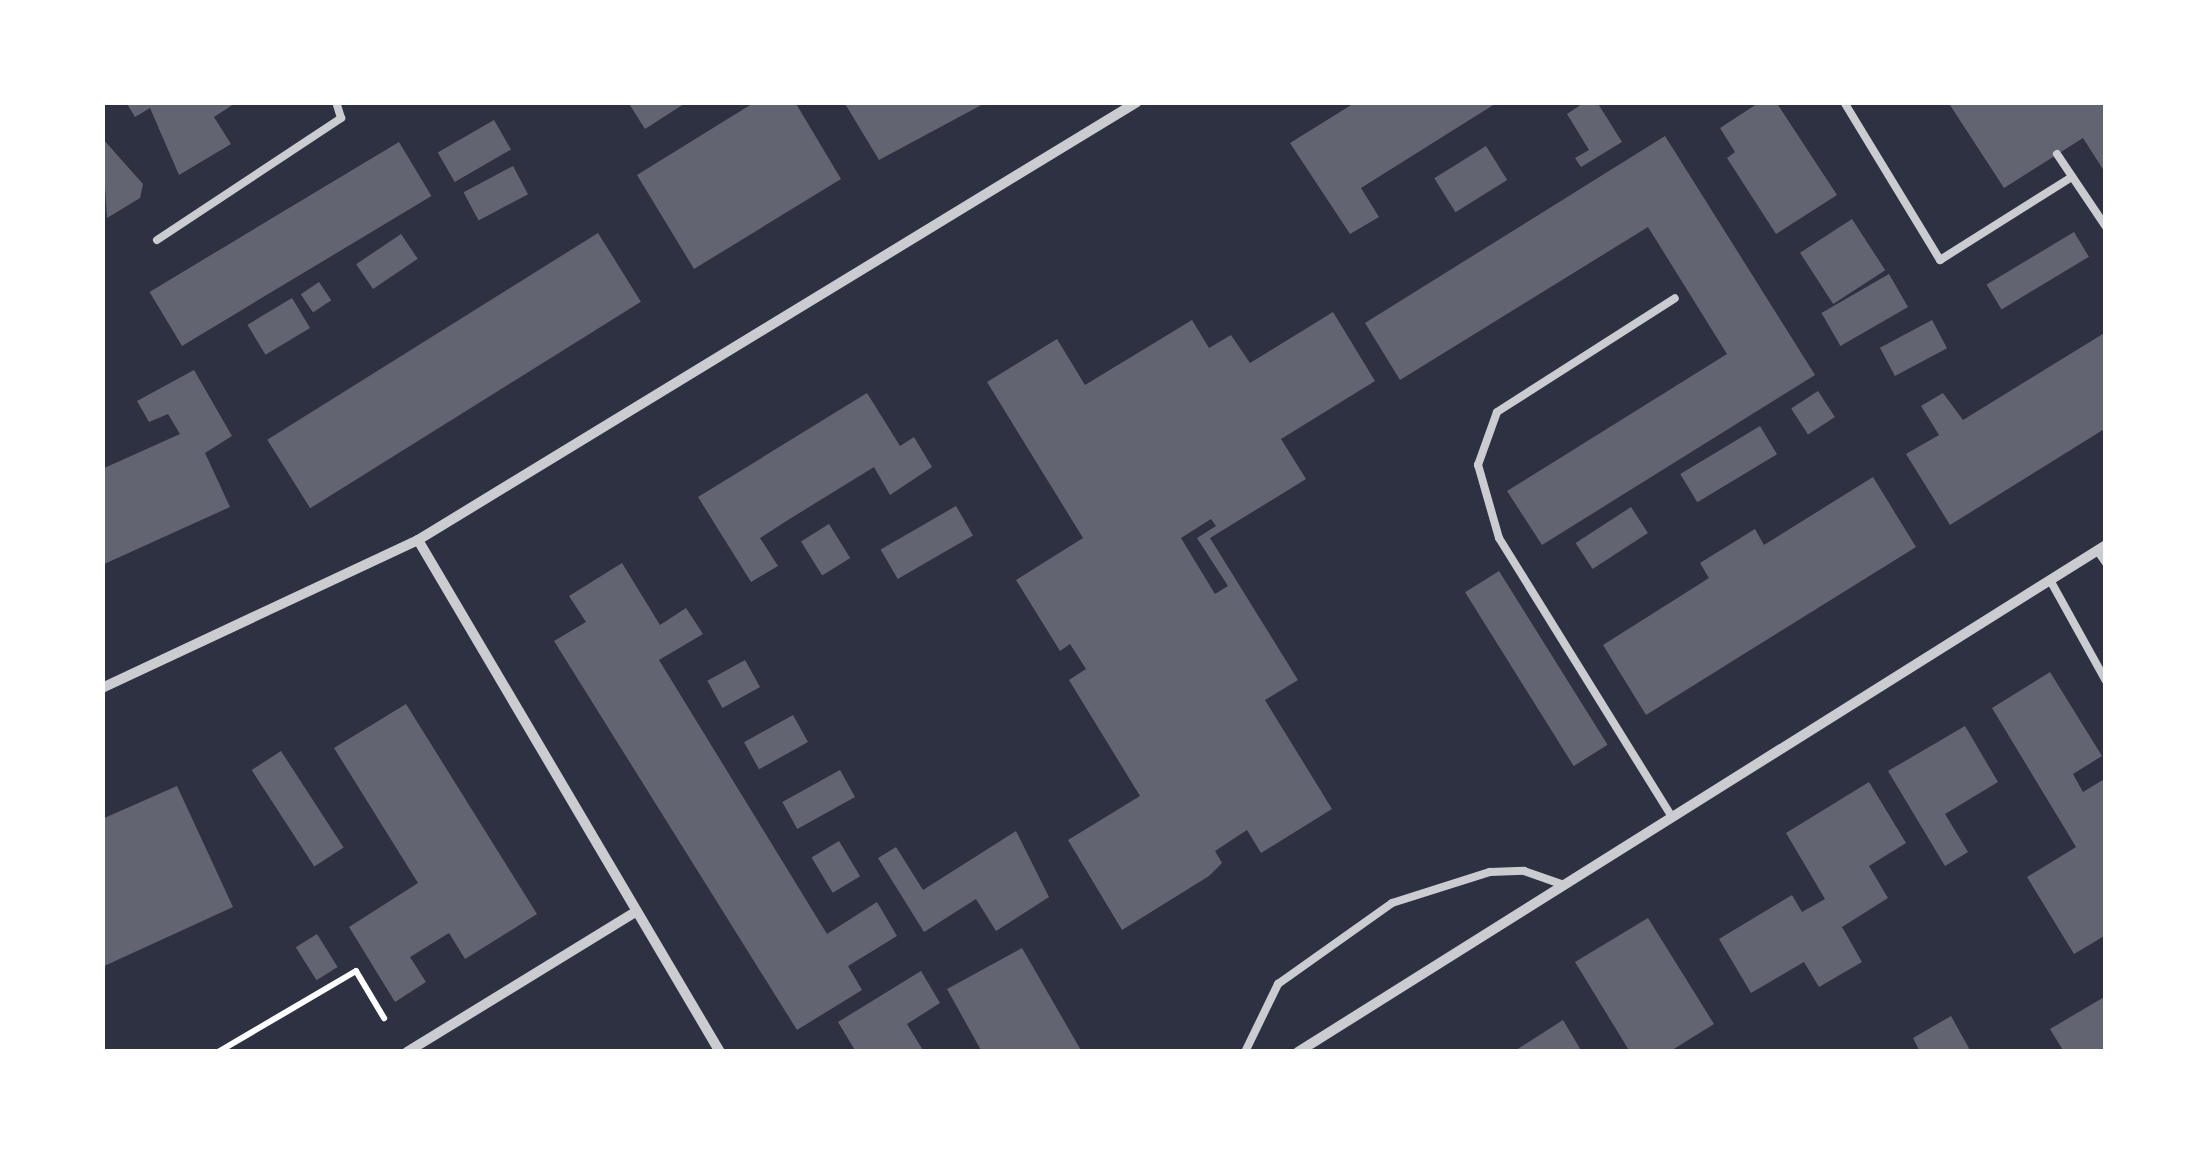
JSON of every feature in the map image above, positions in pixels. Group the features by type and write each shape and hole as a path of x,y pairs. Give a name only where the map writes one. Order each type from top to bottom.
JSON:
{"street":[{"path":"102,688 418,540 1137,102"},
{"path":"418,540 632,914 720,1052"},
{"path":"1298,1052 2101,548"},
{"path":"408,1052 632,914"}],"lane":[{"path":"156,240 341,118 336,102"},
{"path":"1844,102 1940,260 2072,177"},
{"path":"2057,154 2106,227"},
{"path":"1672,818 1499,538 1478,464 1498,412 1675,298"},
{"path":"2101,548 2106,563"},
{"path":"2050,580 2106,681"},
{"path":"1246,1052 1278,984 1392,903 1490,872 1524,870 1564,885"}],"path":[{"path":"218,1052 356,971 394,1036"}],"building":[{"path":"126,102 237,102 214,117 231,144 179,175 150,108 135,117"},
{"path":"628,102 687,102 645,129"},
{"path":"755,102 795,102 841,179 694,269 637,175"},
{"path":"844,102 987,102 879,160"},
{"path":"1356,102 1498,102 1361,188 1379,217 1350,234 1290,143"},
{"path":"1585,102 1597,102 1622,142 1581,167 1575,158 1589,150 1567,114"},
{"path":"1760,102 1776,102 1837,195 1776,234 1727,158 1735,152 1720,128"},
{"path":"1948,102 2106,102 2106,174 2083,138 2004,188"},
{"path":"494,120 511,149 455,182 438,152"},
{"path":"1665,136 1815,375 1542,545 1507,491 1727,354 1648,227 1400,380 1365,323"},
{"path":"102,138 143,184 140,198 107,218"},
{"path":"399,142 431,196 182,346 150,292"},
{"path":"1486,146 1507,180 1455,212 1434,178"},
{"path":"513,166 528,194 479,221 464,192"},
{"path":"1852,219 1885,270 1833,304 1800,253"},
{"path":"2074,232 2089,257 2002,309 1987,285"},
{"path":"598,233 641,302 310,508 267,440"},
{"path":"401,234 418,259 373,289 356,264"},
{"path":"1889,274 1908,307 1840,346 1821,313"},
{"path":"319,282 331,300 313,313 301,294"},
{"path":"292,298 310,328 265,355 247,325"},
{"path":"1333,312 1375,381 1281,439 1306,479 1210,538 1298,680 1265,700 1332,809 1261,853 1247,830 1215,851 1222,863 1209,876 1122,930 1068,840 1140,796 1069,680 1086,669 1070,644 1060,651 1016,580 1083,538 987,382 1057,339 1085,385 1192,320 1209,348 1231,335 1250,363","holes":["1211,519 1216,526 1197,538 1228,586 1215,594 1181,538"]},
{"path":"1932,320 1947,348 1895,376 1880,348"},
{"path":"2106,332 2106,428 1950,525 1906,454 1939,435 1921,406 1943,393 1963,420"},
{"path":"194,370 232,436 205,453 230,507 102,565 102,469 180,434 168,414 149,422 137,401"},
{"path":"1818,391 1835,417 1808,434 1791,408"},
{"path":"867,393 900,446 914,437 932,467 890,495 874,467 788,520 760,538 778,566 751,582 698,497"},
{"path":"1760,426 1777,454 1697,502 1680,474"},
{"path":"1873,477 1916,547 1646,715 1603,645 1709,578 1700,563 1755,529 1764,545"},
{"path":"956,506 973,535 898,579 881,550"},
{"path":"1631,507 1648,533 1593,569 1576,543"},
{"path":"829,524 850,558 822,575 801,541"},
{"path":"622,563 660,625 686,608 703,634 659,660 827,934 877,902 897,936 848,966 862,990 797,1030 554,641 586,622 569,596"},
{"path":"1499,571 1608,745 1574,766 1465,592"},
{"path":"745,660 760,687 722,708 707,681"},
{"path":"2050,672 2102,756 2073,774 2083,792 2106,778 2106,935 2074,954 2027,877 2076,847 1992,708"},
{"path":"406,704 537,914 465,959 449,933 410,957 426,982 395,1002 349,927 418,883 334,748"},
{"path":"793,715 808,742 759,769 744,742"},
{"path":"1965,726 1998,782 1945,814 1968,852 1945,866 1888,771"},
{"path":"281,751 344,847 314,867 252,770"},
{"path":"840,770 855,797 797,829 782,802"},
{"path":"1869,782 1906,843 1869,866 1888,898 1842,927 1862,962 1819,987 1804,962 1751,993 1719,939 1792,895 1802,912 1825,899 1786,833"},
{"path":"177,786 233,907 102,967 102,819"},
{"path":"1016,831 1049,897 996,931 976,899 924,932 878,858 896,847 923,890"},
{"path":"839,841 860,876 833,893 812,857"},
{"path":"1648,918 1714,1024 1669,1052 1630,1052 1575,962"},
{"path":"317,934 338,967 316,980 296,947"},
{"path":"1022,948 1082,1052 982,1052 947,989"},
{"path":"921,971 940,1003 907,1024 924,1052 856,1052 838,1022"},
{"path":"2106,996 2106,1052 2064,1052 2050,1029"},
{"path":"1951,1016 1971,1052 1920,1052 1913,1038"},
{"path":"1563,1020 1582,1052 1513,1052"}]}
